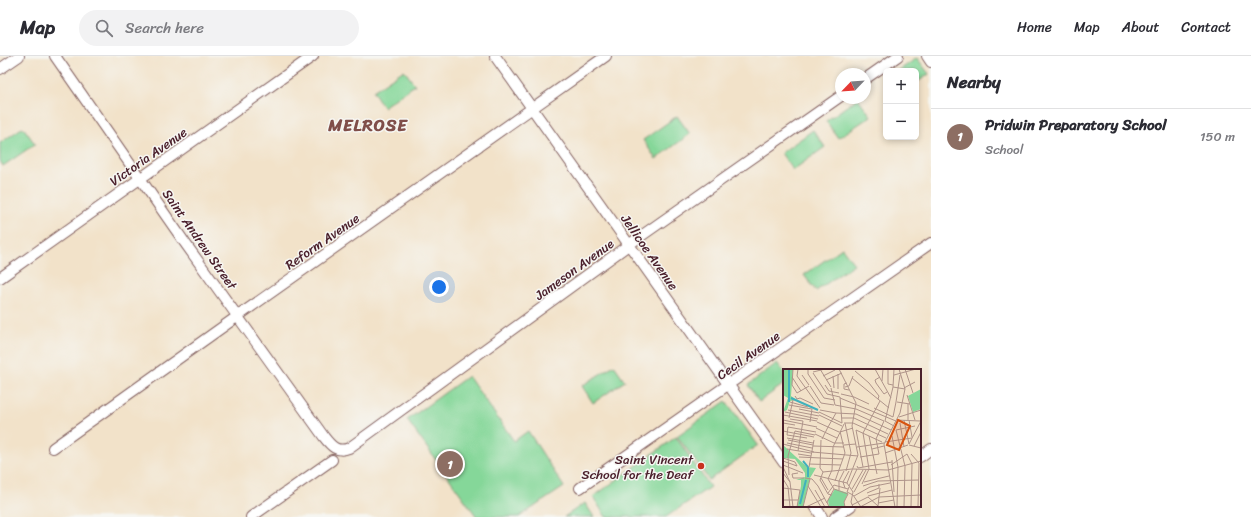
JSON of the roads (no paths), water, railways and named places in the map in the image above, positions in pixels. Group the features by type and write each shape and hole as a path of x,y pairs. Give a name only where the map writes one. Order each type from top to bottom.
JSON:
{"street":[{"path":"0,69 19,56"},
{"name":"Saint Andrew Street","path":"55,56 324,437"},
{"name":"Victoria Avenue","path":"0,278 313,56"},
{"name":"Jellicoe Avenue","path":"495,56 783,462"},
{"name":"Reform Avenue","path":"53,448 606,56"},
{"path":"871,75 898,56"},
{"path":"927,56 931,62"},
{"name":"Jameson Avenue","path":"324,437 338,450 345,450 349,448 629,244 835,100"},
{"name":"Cecil Avenue","path":"580,488 931,243"},
{"path":"921,456 931,449"},
{"path":"251,517 332,460"},
{"path":"816,507 822,517"},
{"path":"835,517 850,507"}],"place":[{"name":"Pridwin Preparatory School","path":"450,464"},
{"name":"Saint Vincent School for the Deaf","path":"701,466"}],"district":[{"name":"MELROSE","path":"368,125"}]}
